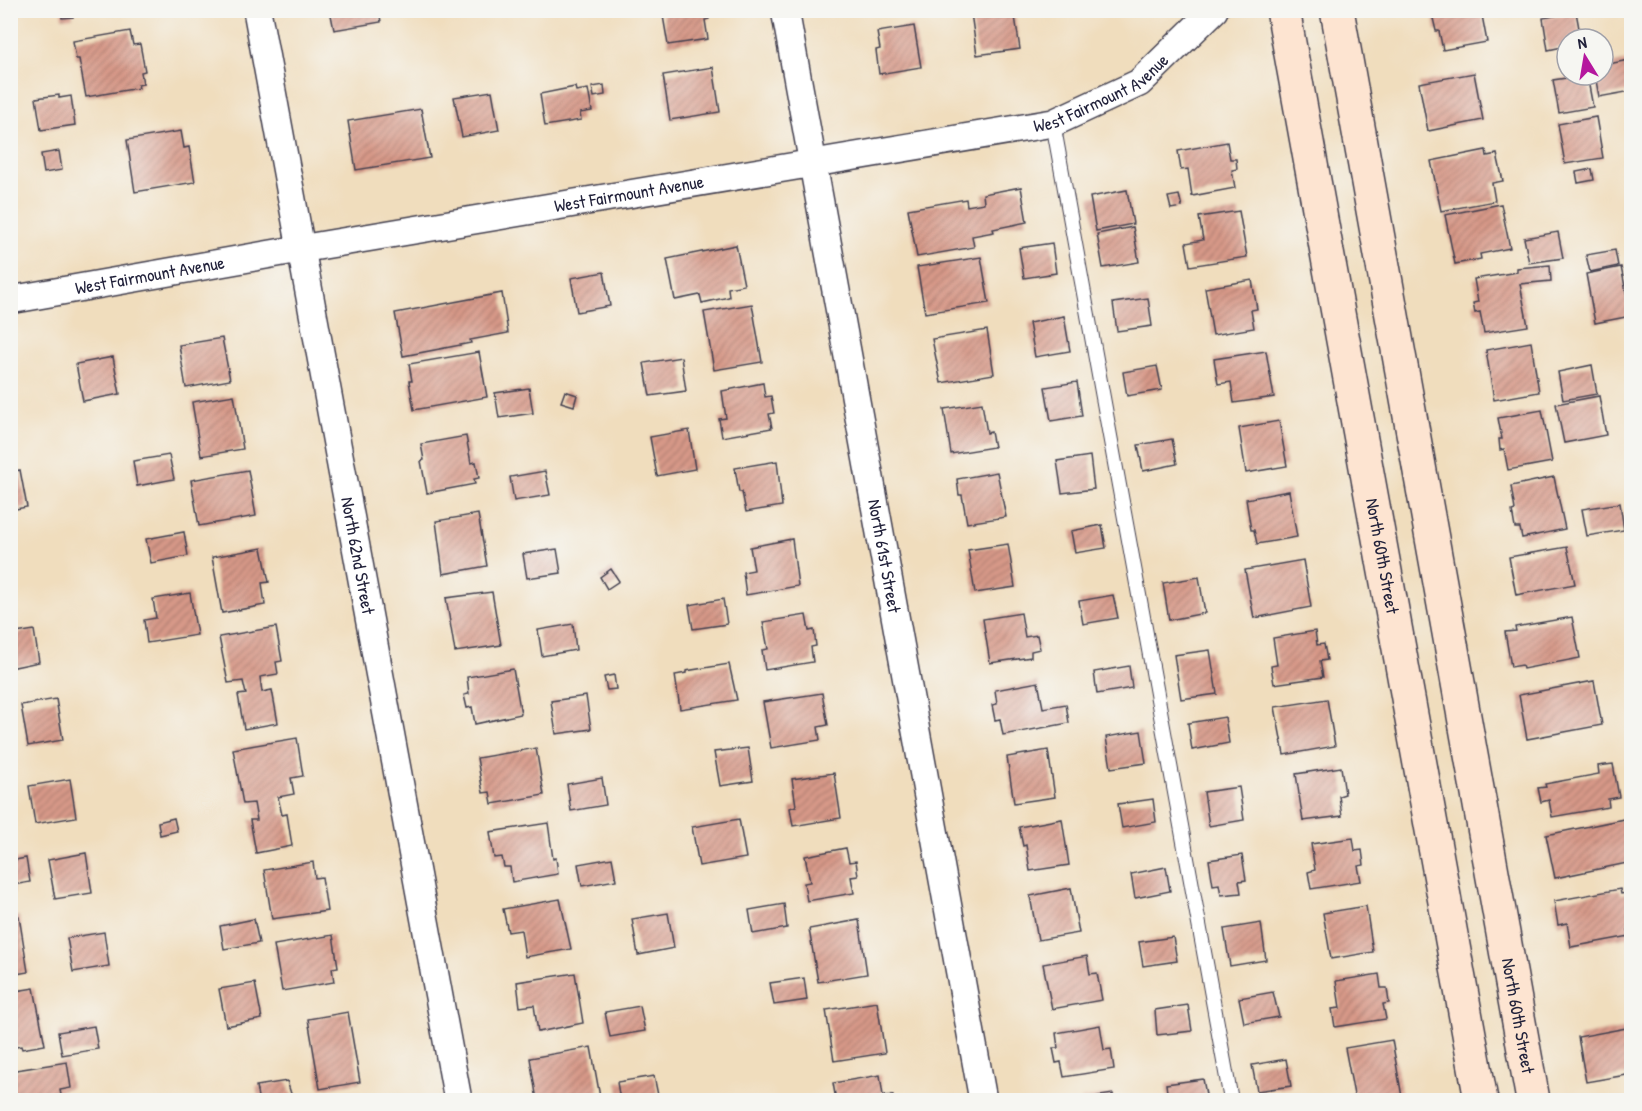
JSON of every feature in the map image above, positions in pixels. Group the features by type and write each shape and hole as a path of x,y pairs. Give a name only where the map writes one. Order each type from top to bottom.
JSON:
{"main road":[{"name":"North 60th Street","path":"1283,10 1481,1101"},
{"name":"North 60th Street","path":"1337,10 1533,1101"}],"street":[{"name":"North 62nd Street","path":"257,10 458,1101"},
{"name":"North 61st Street","path":"785,10 983,1101"},
{"name":"West Fairmount Avenue","path":"10,300 1053,123 1139,83 1214,10"}],"lane":[{"path":"1053,123 1231,1101"}],"building":[{"path":"61,10 72,10 73,17 62,18"},
{"path":"330,10 379,10 381,22 334,30"},
{"path":"662,10 707,10 709,19 705,20 708,39 668,45"},
{"path":"987,10 1014,10 1020,49 977,55 971,13"},
{"path":"1431,10 1481,10 1487,42 1443,50"},
{"path":"1576,12 1579,27 1555,27 1555,49 1548,50 1543,18"},
{"path":"914,26 921,67 879,74 876,50 880,49 877,32"},
{"path":"130,31 133,45 140,44 145,71 141,72 143,84 138,85 139,88 86,97 73,41"},
{"path":"1629,60 1632,91 1599,97 1597,87 1615,87 1615,63"},
{"path":"713,67 720,112 670,120 663,75"},
{"path":"1474,73 1483,120 1428,131 1419,83"},
{"path":"1553,80 1555,80 1555,87 1589,87 1593,107 1559,113"},
{"path":"604,85 605,95 594,97 592,87"},
{"path":"575,87 576,91 588,89 592,111 580,113 581,120 545,126 540,94"},
{"path":"492,91 499,130 462,137 454,97"},
{"path":"59,95 59,98 71,96 75,125 41,130 36,98"},
{"path":"421,109 430,158 356,170 348,121"},
{"path":"1596,117 1603,158 1565,164 1558,124"},
{"path":"181,131 184,148 189,147 195,182 135,192 127,140"},
{"path":"1227,142 1230,159 1236,159 1237,169 1232,170 1235,188 1192,196 1188,169 1181,170 1178,151"},
{"path":"1486,150 1487,156 1497,154 1503,181 1492,183 1495,201 1441,211 1431,161"},
{"path":"59,151 62,170 44,173 41,154"},
{"path":"1592,169 1594,180 1578,183 1576,172"},
{"path":"1021,187 1027,222 972,236 974,247 917,257 908,209 966,199 967,206 984,203 983,194"},
{"path":"1127,190 1133,224 1096,231 1090,197"},
{"path":"1179,195 1182,207 1171,209 1168,197"},
{"path":"1501,204 1510,248 1480,254 1481,259 1455,264 1445,215"},
{"path":"1239,211 1247,257 1190,266 1186,243 1203,240 1199,217"},
{"path":"1133,227 1139,262 1103,268 1097,234"},
{"path":"1558,232 1563,258 1529,263 1524,238"},
{"path":"1052,243 1056,273 1024,278 1019,248"},
{"path":"736,245 744,285 728,288 729,297 702,303 700,295 675,300 667,259"},
{"path":"1615,250 1618,266 1590,272 1586,255"},
{"path":"981,257 989,303 925,313 917,267"},
{"path":"1550,265 1551,281 1520,284 1528,326 1484,333 1480,312 1475,313 1473,303 1478,302 1474,279 1517,272 1517,268"},
{"path":"1621,267 1631,316 1595,323 1586,274"},
{"path":"604,272 610,306 577,312 571,278"},
{"path":"1252,280 1257,309 1251,310 1254,328 1213,335 1205,288"},
{"path":"502,293 508,333 470,340 471,343 403,356 395,313"},
{"path":"1148,298 1152,326 1117,331 1113,303"},
{"path":"752,304 762,362 714,370 704,312"},
{"path":"1064,316 1070,351 1035,357 1029,323"},
{"path":"987,330 994,374 941,383 932,339"},
{"path":"222,338 230,380 186,388 179,345"},
{"path":"1531,342 1539,392 1494,400 1486,350"},
{"path":"1266,351 1274,397 1234,403 1231,382 1218,384 1214,359"},
{"path":"479,352 487,397 414,410 409,381 412,381 409,364"},
{"path":"113,357 120,394 83,401 76,364"},
{"path":"681,357 686,391 650,396 644,363"},
{"path":"1592,365 1597,394 1563,400 1558,372"},
{"path":"1157,366 1162,390 1127,396 1123,372"},
{"path":"1077,382 1082,416 1051,421 1045,387"},
{"path":"763,383 765,397 771,396 774,413 769,414 772,428 722,437 719,419 726,418 722,391"},
{"path":"529,388 533,413 499,418 495,393"},
{"path":"565,391 577,395 574,406 561,402"},
{"path":"234,395 243,449 201,456 192,402"},
{"path":"1599,396 1606,435 1564,443 1556,404"},
{"path":"982,403 987,433 991,432 994,447 951,454 944,409"},
{"path":"1542,410 1552,462 1508,470 1504,449 1500,450 1499,439 1502,439 1498,418"},
{"path":"1279,421 1287,466 1246,473 1239,428"},
{"path":"689,430 695,469 657,476 650,437"},
{"path":"466,436 471,463 476,462 479,478 474,479 475,484 427,493 421,461 424,460 421,444"},
{"path":"1172,439 1177,464 1143,471 1138,445"},
{"path":"169,455 174,479 137,486 133,461"},
{"path":"1090,456 1094,489 1062,493 1057,461"},
{"path":"777,461 782,506 746,512 742,492 739,492 735,468"},
{"path":"20,470 27,507 10,510 10,472"},
{"path":"248,470 256,516 199,526 191,480"},
{"path":"545,471 550,495 514,501 510,477"},
{"path":"997,472 1006,517 967,523 957,479"},
{"path":"1554,477 1565,529 1522,538 1520,528 1515,528 1511,486"},
{"path":"1289,491 1297,537 1257,544 1254,530 1251,530 1246,499"},
{"path":"1620,503 1624,530 1587,536 1582,509"},
{"path":"478,514 487,566 443,574 436,521"},
{"path":"1102,525 1106,548 1075,553 1071,531"},
{"path":"184,532 188,556 151,563 146,539"},
{"path":"792,539 798,586 746,595 743,572 754,570 750,547"},
{"path":"1008,544 1015,587 975,593 968,550"},
{"path":"1567,547 1575,584 1516,595 1509,557"},
{"path":"262,548 269,582 262,583 265,605 222,613 212,557"},
{"path":"557,549 561,573 527,578 523,554"},
{"path":"1303,560 1311,607 1254,618 1245,570"},
{"path":"611,569 619,581 607,589 600,577"},
{"path":"1199,577 1205,613 1169,620 1163,583"},
{"path":"492,592 501,645 455,652 446,598"},
{"path":"190,593 197,635 147,643 144,620 156,618 153,599"},
{"path":"1113,595 1118,618 1083,624 1079,601"},
{"path":"723,599 727,624 693,629 689,605"},
{"path":"1021,613 1025,637 1037,635 1040,649 1031,651 1031,657 990,663 983,619"},
{"path":"806,615 809,631 814,630 816,646 811,647 813,662 765,670 762,650 768,649 763,622"},
{"path":"1572,617 1580,658 1523,669 1522,665 1511,667 1505,632 1516,631 1515,627"},
{"path":"573,624 576,650 542,656 538,630"},
{"path":"276,627 282,661 276,662 278,674 260,677 262,692 272,690 278,723 244,729 238,695 246,694 243,681 228,683 219,637"},
{"path":"34,630 39,662 10,668 10,634"},
{"path":"1315,631 1317,645 1324,644 1327,660 1320,661 1323,677 1274,684 1271,666 1277,665 1273,638"},
{"path":"1210,650 1217,694 1181,699 1174,655"},
{"path":"729,664 737,700 680,709 675,675"},
{"path":"1129,666 1132,688 1097,694 1094,672"},
{"path":"513,669 521,714 475,724 472,707 467,708 464,695 469,694 467,677"},
{"path":"614,675 616,689 607,690 604,677"},
{"path":"1594,681 1602,725 1527,739 1519,695"},
{"path":"1038,682 1043,708 1066,704 1069,723 1003,735 1000,719 995,720 992,705 997,704 995,690"},
{"path":"822,693 828,725 818,727 820,740 771,748 763,702"},
{"path":"586,696 591,729 556,734 551,701"},
{"path":"56,699 63,740 28,746 21,705"},
{"path":"1327,699 1335,746 1284,755 1275,707"},
{"path":"1225,717 1229,743 1192,750 1188,723"},
{"path":"1141,731 1146,763 1111,768 1106,737"},
{"path":"297,738 303,776 291,778 294,794 278,797 282,815 287,814 292,846 256,853 250,820 257,820 254,803 243,804 233,749"},
{"path":"536,748 544,795 492,804 490,792 483,793 477,758"},
{"path":"748,748 753,781 720,786 714,752"},
{"path":"1048,750 1055,797 1014,803 1007,757"},
{"path":"1613,764 1619,797 1608,799 1609,807 1552,817 1549,800 1541,802 1538,788 1546,787 1545,784 1599,774 1598,766"},
{"path":"1341,767 1345,794 1339,796 1342,816 1303,821 1296,774"},
{"path":"834,773 841,818 793,826 790,808 796,806 792,779"},
{"path":"602,778 606,805 571,811 567,784"},
{"path":"70,779 76,817 35,824 29,786"},
{"path":"1239,787 1244,820 1209,826 1204,792"},
{"path":"1153,799 1156,822 1122,828 1118,804"},
{"path":"174,818 177,831 160,835 158,822"},
{"path":"739,819 746,858 699,866 692,827"},
{"path":"1062,819 1069,865 1030,871 1026,845 1023,846 1019,827"},
{"path":"1624,819 1632,862 1555,878 1546,835"},
{"path":"548,823 553,859 556,858 558,874 512,882 510,867 504,867 502,857 494,858 490,832"},
{"path":"1353,838 1355,851 1362,850 1364,865 1358,866 1361,881 1311,889 1308,872 1315,870 1311,844"},
{"path":"846,848 849,862 856,861 858,876 851,877 854,893 807,901 804,883 810,882 805,856"},
{"path":"86,853 92,893 55,899 48,860"},
{"path":"1242,855 1246,880 1239,881 1241,893 1221,895 1219,884 1213,885 1209,860"},
{"path":"26,858 30,882 13,885 14,894 10,894 10,861"},
{"path":"612,858 616,880 582,886 578,864"},
{"path":"313,862 315,878 322,877 327,911 272,919 264,870"},
{"path":"1166,867 1170,891 1135,898 1131,874"},
{"path":"1071,888 1079,933 1038,940 1030,896"},
{"path":"1620,889 1621,894 1632,892 1632,929 1628,930 1630,936 1571,947 1567,923 1558,925 1554,901"},
{"path":"560,899 571,949 525,957 521,930 508,932 503,909"},
{"path":"784,904 787,928 753,934 749,910"},
{"path":"1366,906 1373,952 1331,959 1323,913"},
{"path":"668,913 674,948 638,955 632,919"},
{"path":"19,916 28,972 10,975 10,917"},
{"path":"254,919 259,943 224,949 220,926"},
{"path":"859,920 867,974 818,982 809,929"},
{"path":"1261,923 1266,960 1230,966 1224,929"},
{"path":"104,932 109,966 73,972 67,938"},
{"path":"333,935 338,967 332,968 334,982 282,991 274,945"},
{"path":"1173,937 1177,961 1143,966 1139,942"},
{"path":"1087,956 1090,974 1097,973 1102,1000 1052,1009 1043,964"},
{"path":"575,973 583,1023 538,1032 534,1005 520,1007 517,982"},
{"path":"1379,974 1381,988 1387,988 1389,1003 1383,1004 1386,1019 1335,1027 1332,1009 1340,1008 1336,981"},
{"path":"804,978 807,1000 774,1005 770,983"},
{"path":"255,983 262,1019 226,1026 219,989"},
{"path":"34,988 45,1045 22,1049 21,1046 10,1048 10,992"},
{"path":"1273,992 1279,1017 1244,1023 1239,998"},
{"path":"877,1002 885,1053 834,1061 826,1010"},
{"path":"1188,1005 1192,1031 1157,1035 1155,1010"},
{"path":"640,1006 645,1031 610,1037 605,1012"},
{"path":"348,1012 360,1082 320,1089 308,1019"},
{"path":"1100,1025 1104,1050 1111,1049 1114,1069 1064,1077 1061,1062 1056,1063 1053,1048 1058,1048 1056,1033"},
{"path":"94,1026 98,1049 62,1055 58,1032"},
{"path":"1632,1027 1632,1074 1586,1082 1578,1037"},
{"path":"1392,1040 1402,1097 1384,1100 1355,1100 1345,1048"},
{"path":"591,1047 600,1097 582,1100 537,1100 530,1058"},
{"path":"1286,1059 1291,1086 1257,1091 1252,1065"},
{"path":"67,1062 71,1088 60,1090 62,1100 10,1100 10,1071"},
{"path":"880,1075 883,1096 893,1095 893,1100 836,1100 833,1083"},
{"path":"654,1076 659,1100 620,1100 617,1082"},
{"path":"1203,1079 1207,1100 1168,1100 1166,1084"},
{"path":"287,1081 293,1100 256,1100 258,1097 256,1086"},
{"path":"1113,1094 1114,1100 1081,1100 1081,1099"}]}
